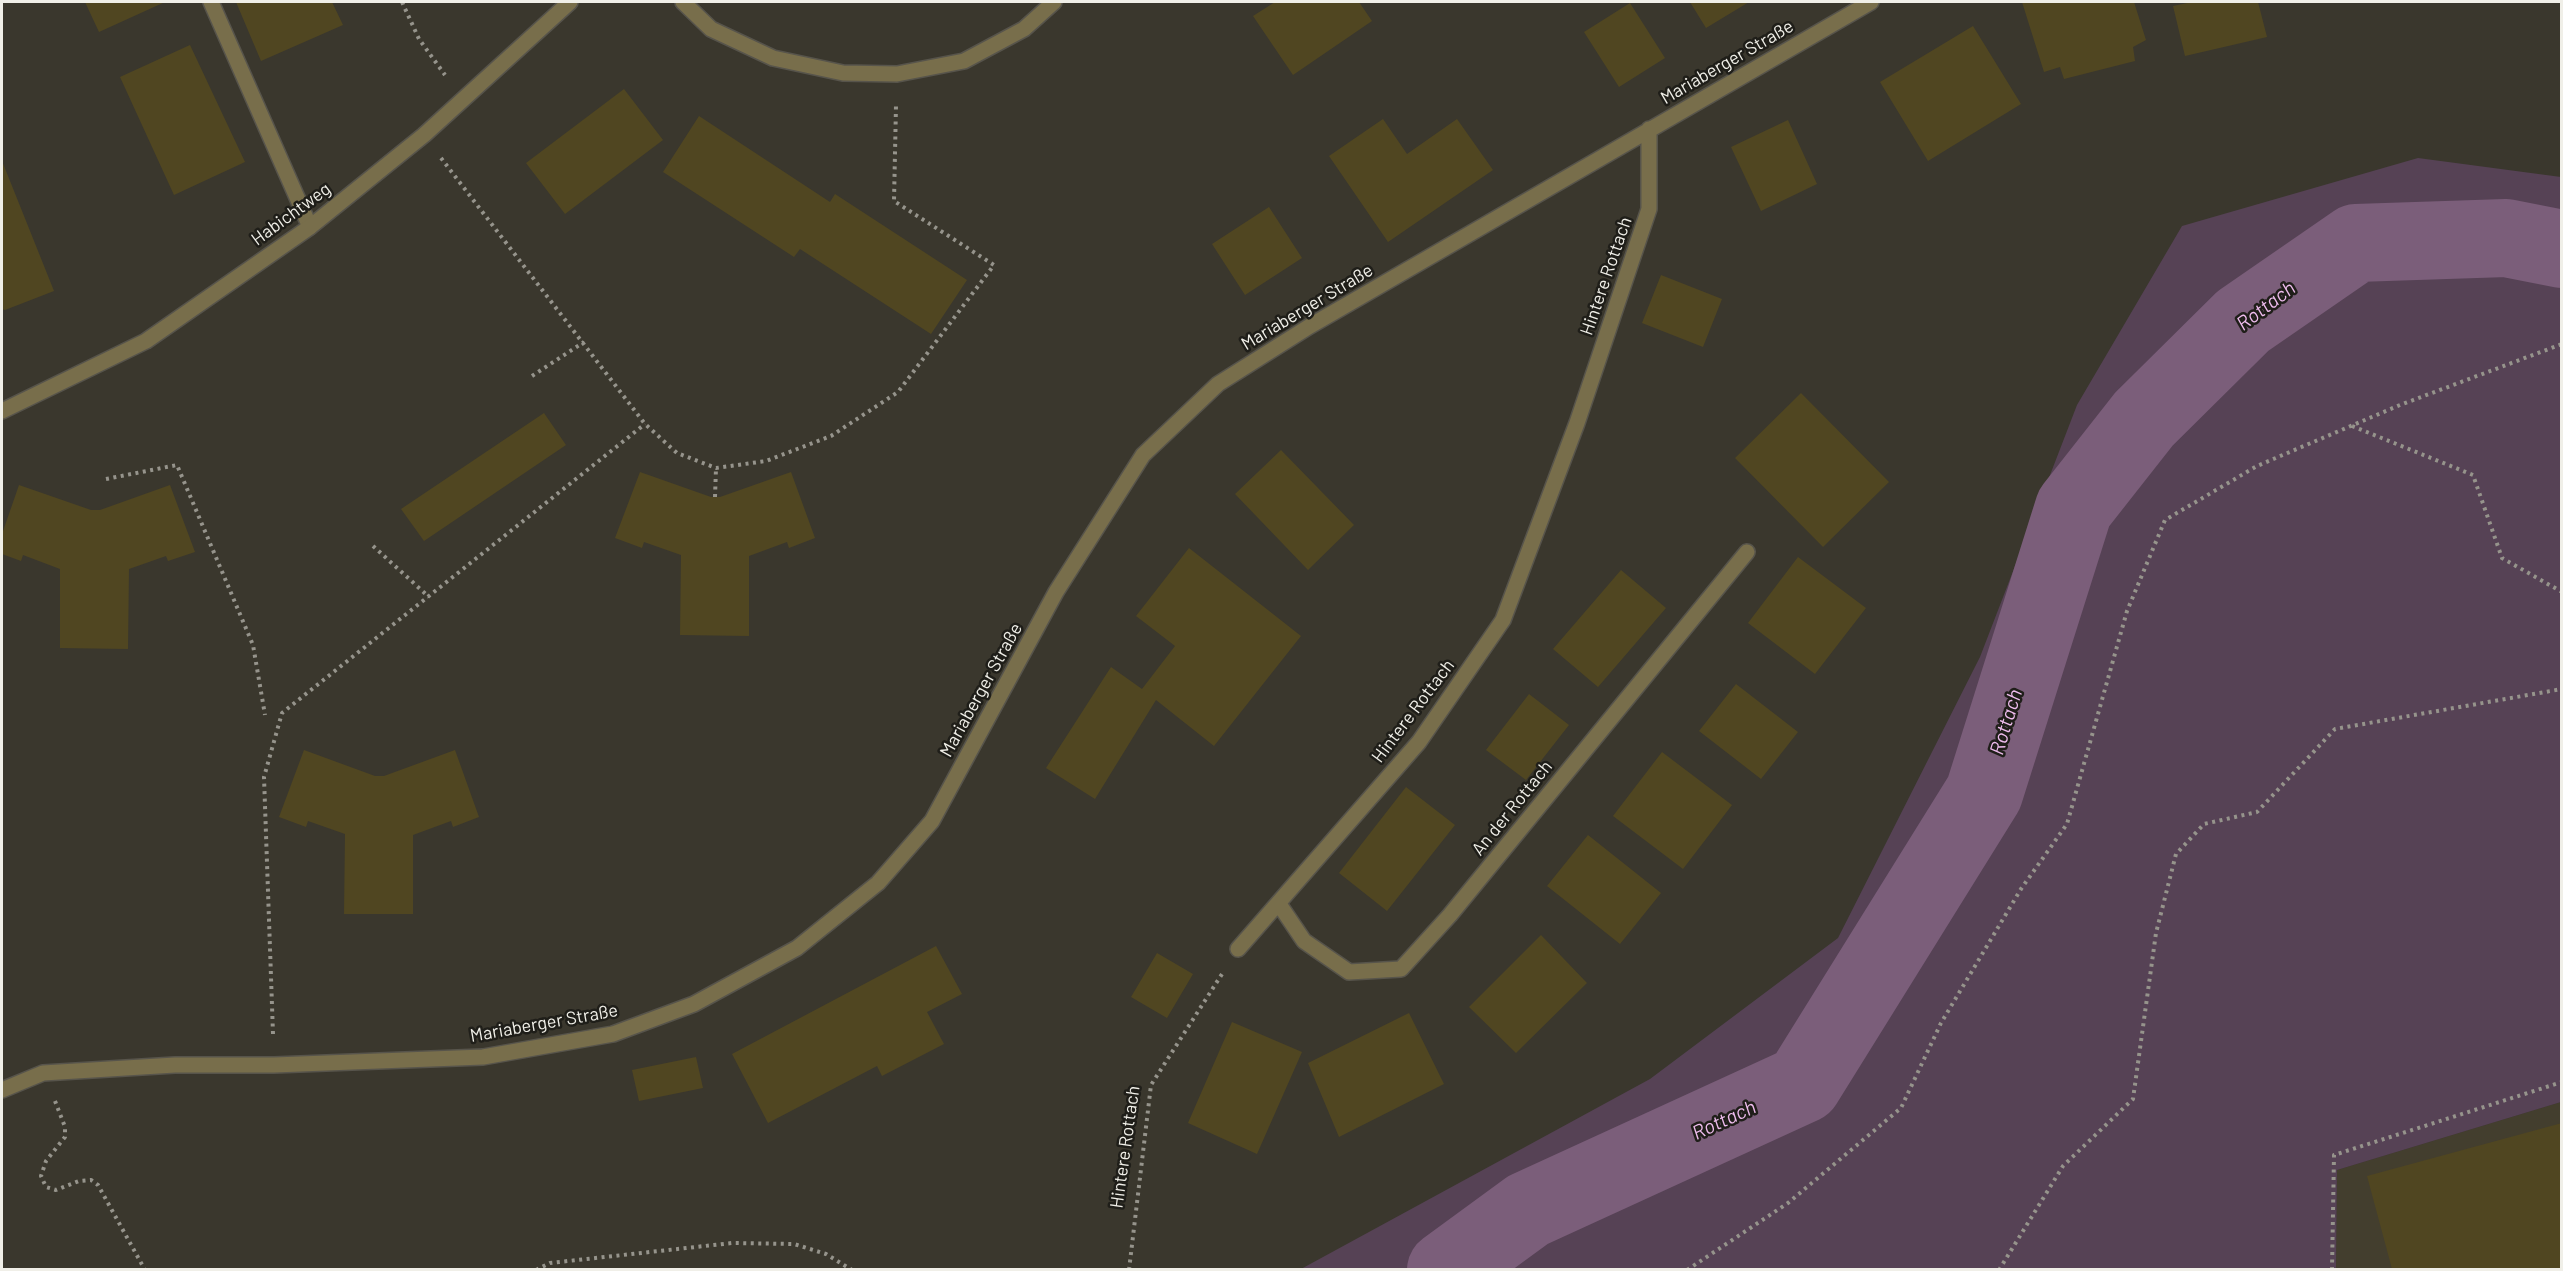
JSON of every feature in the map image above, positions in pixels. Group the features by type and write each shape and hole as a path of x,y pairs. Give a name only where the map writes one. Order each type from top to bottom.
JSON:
{"street":[{"path":"211,2 310,227"},
{"name":"Habichtweg","path":"2,411 146,341 310,227 424,135 570,2"},
{"path":"683,2 711,29 773,58 843,73 897,74 964,61 1024,29 1054,2"},
{"name":"Mariaberger Straße","path":"2,1089 43,1073 175,1065 274,1065 483,1057 613,1034 694,1004 797,948 878,883 932,821 1056,592 1143,455 1218,384 1310,326 1871,2"},
{"name":"Hintere Rottach","path":"1239,949 1419,742 1503,620 1577,423 1649,209 1649,129"},
{"name":"An der Rottach","path":"1279,903 1304,940 1349,972 1401,969 1450,915 1747,552"}],"path":[{"path":"402,2 419,39 463,100"},
{"path":"424,135 645,424 677,453 716,468 766,461 831,436 898,392 994,265 894,201 897,74"},
{"path":"532,376 584,342"},
{"path":"1687,1269 1788,1203 1901,1108 1941,1023 2021,889 2067,824 2127,611 2165,520 2257,466 2400,405 2562,345"},
{"path":"274,1065 264,777 282,713 645,424"},
{"path":"2352,426 2473,475 2502,558 2562,591"},
{"path":"106,479 177,465 253,645 265,715"},
{"path":"715,497 716,468"},
{"path":"373,546 429,597"},
{"path":"1999,1269 2063,1166 2133,1099 2156,933 2176,854 2204,824 2257,812 2335,729 2562,689"},
{"name":"Hintere Rottach","path":"1128,1269 1151,1085 1239,949"},
{"path":"43,1073 65,1127 65,1137 46,1161 41,1176 46,1187 56,1190 79,1181 91,1180 98,1185 145,1269"},
{"path":"2332,1269 2334,1155 2562,1082"},
{"path":"536,1269 550,1263 732,1243 794,1244 826,1254 852,1269"}],"shaded area":[{"path":"2418,158 2561,177 2561,1102 2337,1170 2336,1269 1301,1269 1650,1079 1838,938 1980,657 2077,405 2182,226"},
{"path":"2561,1102 2561,1269 2336,1270 2337,1170"}],"building":[{"path":"85,2 165,2 99,32"},
{"path":"236,2 332,2 343,25 261,61"},
{"path":"1275,2 1359,2 1372,21 1293,75 1253,16"},
{"path":"1690,2 1749,2 1706,28"},
{"path":"2022,2 2134,2 2146,40 2133,47 2135,61 2064,79 2060,67 2044,72"},
{"path":"2192,2 2258,2 2267,37 2185,56 2173,6"},
{"path":"1630,3 1665,58 1619,87 1584,32"},
{"path":"1973,26 2021,104 1928,161 1880,82"},
{"path":"190,45 245,162 174,195 120,77"},
{"path":"624,89 663,140 565,214 526,163"},
{"path":"699,116 830,202 835,194 967,280 931,334 800,249 794,257 663,172"},
{"path":"1383,119 1407,154 1457,119 1493,170 1388,242 1329,156"},
{"path":"1788,120 1817,184 1761,211 1731,147"},
{"path":"2,161 54,291 5,310 2,309"},
{"path":"1269,207 1302,258 1245,295 1212,244"},
{"path":"1661,275 1722,299 1703,347 1642,323"},
{"path":"1801,393 1889,482 1823,547 1735,458"},
{"path":"544,413 566,445 424,541 401,509"},
{"path":"1281,450 1354,525 1308,570 1235,494"},
{"path":"640,472 711,497 720,497 791,472 815,538 789,548 787,542 749,556 749,636 680,635 681,555 644,542 642,548 615,538"},
{"path":"19,485 91,510 100,510 170,485 195,552 168,561 166,556 129,569 128,649 60,648 60,569 23,555 21,561 2,554 2,534"},
{"path":"1189,548 1301,636 1214,746 1156,700 1095,799 1046,768 1111,667 1142,689 1175,646 1136,616"},
{"path":"1798,557 1866,608 1815,674 1748,623"},
{"path":"1621,570 1666,608 1598,687 1553,649"},
{"path":"1736,684 1798,732 1761,779 1699,731"},
{"path":"1529,694 1569,725 1526,780 1486,750"},
{"path":"304,750 375,776 384,776 455,750 479,817 453,827 451,821 413,835 413,914 344,914 345,834 308,821 306,827 279,817"},
{"path":"1662,752 1732,805 1683,869 1613,816"},
{"path":"1406,787 1455,825 1387,911 1339,873"},
{"path":"1588,835 1661,893 1620,944 1547,886"},
{"path":"1541,935 1587,983 1516,1053 1469,1007"},
{"path":"936,946 962,994 927,1012 944,1044 882,1076 877,1066 768,1123 732,1054"},
{"path":"1157,953 1193,974 1167,1018 1131,997"},
{"path":"1409,1013 1444,1084 1339,1137 1308,1063"},
{"path":"1232,1022 1302,1052 1257,1154 1188,1123"},
{"path":"696,1057 703,1088 639,1101 632,1070"},
{"path":"2562,1123 2562,1269 2392,1269 2367,1176"}],"waterway":[{"name":"Rottach","path":"1446,1270 1528,1210 1803,1084 1984,793 2074,508 2144,419 2243,321 2356,243 2506,238 2562,249"}]}
